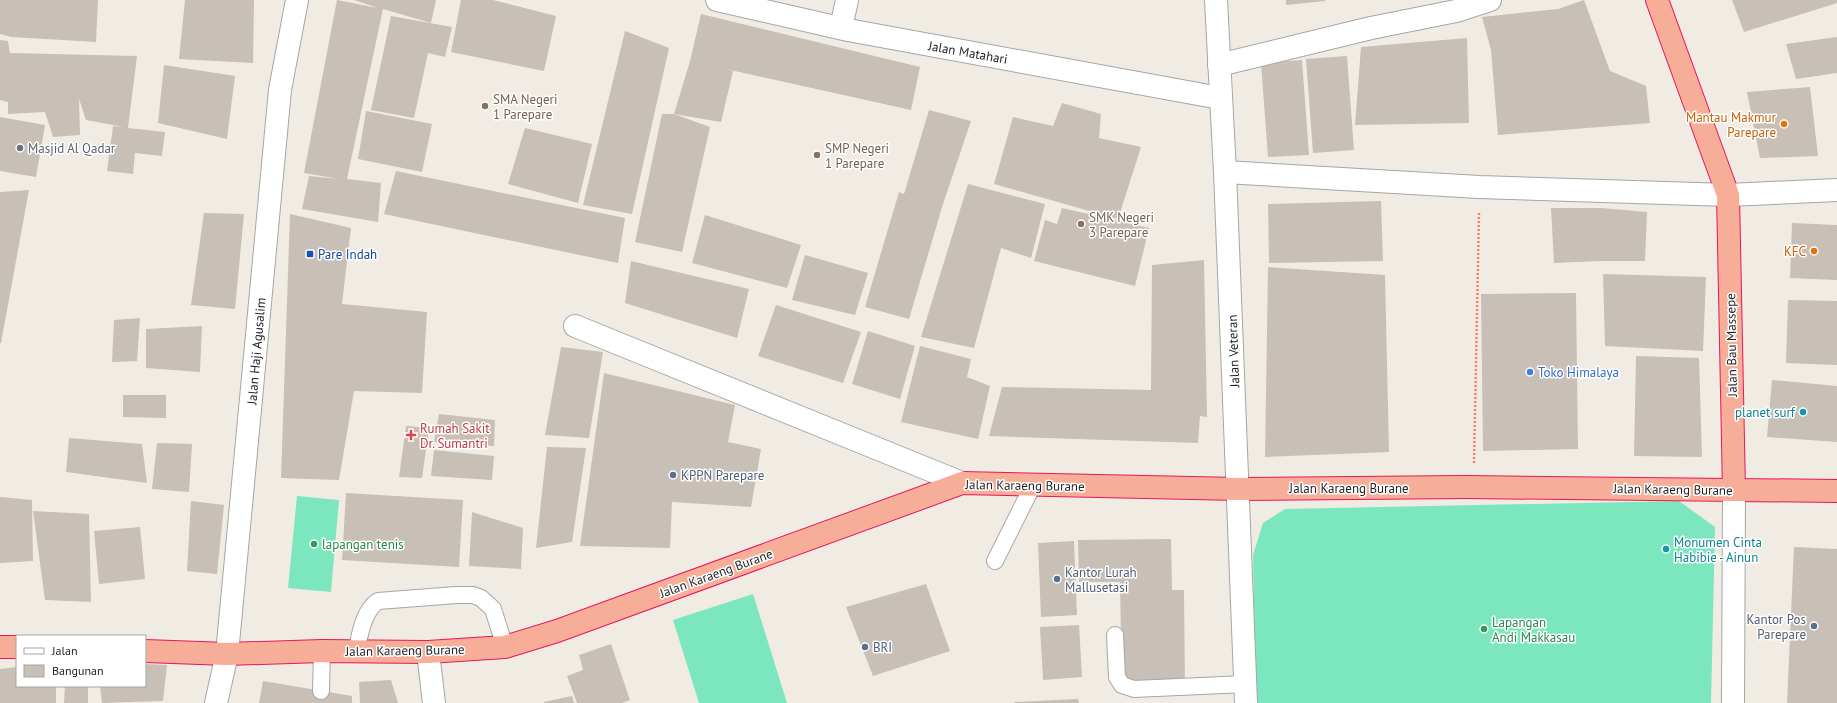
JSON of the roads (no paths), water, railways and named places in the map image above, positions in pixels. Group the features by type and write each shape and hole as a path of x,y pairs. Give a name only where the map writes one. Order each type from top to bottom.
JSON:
{"highway":[{"name":"Jalan Bau Massepe","path":"1657,0 1728,195 1734,490"},
{"name":"Jalan Karaeng Burane","path":"146,651 227,654 322,651 428,652 505,647 557,631 962,483 1033,486 1239,489 1473,488 1837,491"},
{"path":"0,647 16,647"}],"street":[{"name":"Jalan Haji Agusalim","path":"216,703 227,654 280,90 297,0"},
{"name":"Jalan Matahari","path":"716,0 841,28 1220,98"},
{"path":"841,28 847,0"},
{"name":"Jalan Veteran","path":"1216,0 1239,489 1246,693"},
{"path":"1219,65 1371,28 1456,11 1490,0"},
{"path":"1225,172 1479,187 1728,195 1837,190"},
{"path":"575,326 962,483"},
{"name":"Jalan Bau Massepe","path":"1732,703 1734,490"},
{"path":"428,652 434,703"}],"lane":[{"path":"995,562 1033,486"},
{"path":"356,652 366,616 371,605 378,601 456,595 473,595 488,603 493,609 505,647"},
{"path":"1114,635 1117,677 1125,687 1134,689 1246,693"},
{"path":"321,691 322,651"}],"place":[{"name":"SMA Negeri 1 Parepare","path":"485,106"},
{"name":"Mantau Makmur Parepare","path":"1784,124"},
{"name":"Masjid Al Qadar","path":"20,148"},
{"name":"SMP Negeri 1 Parepare","path":"817,155"},
{"name":"SMK Negeri 3 Parepare","path":"1081,224"},
{"name":"KFC","path":"1814,251"},
{"name":"Pare Indah","path":"310,254"},
{"name":"Toko Himalaya","path":"1530,372"},
{"name":"planet surf","path":"1803,412"},
{"name":"Rumah Sakit Dr. Sumantri","path":"411,435"},
{"name":"KPPN Parepare","path":"673,475"},
{"name":"lapangan tenis","path":"314,544"},
{"name":"Monumen Cinta Habibie - Ainun","path":"1666,549"},
{"name":"Kantor Lurah Mallusetasi","path":"1057,579"},
{"name":"Kantor Pos Parepare","path":"1814,626"},
{"name":"Lapangan Andi Makkasau","path":"1484,629"},
{"name":"BRI","path":"865,647"}]}
